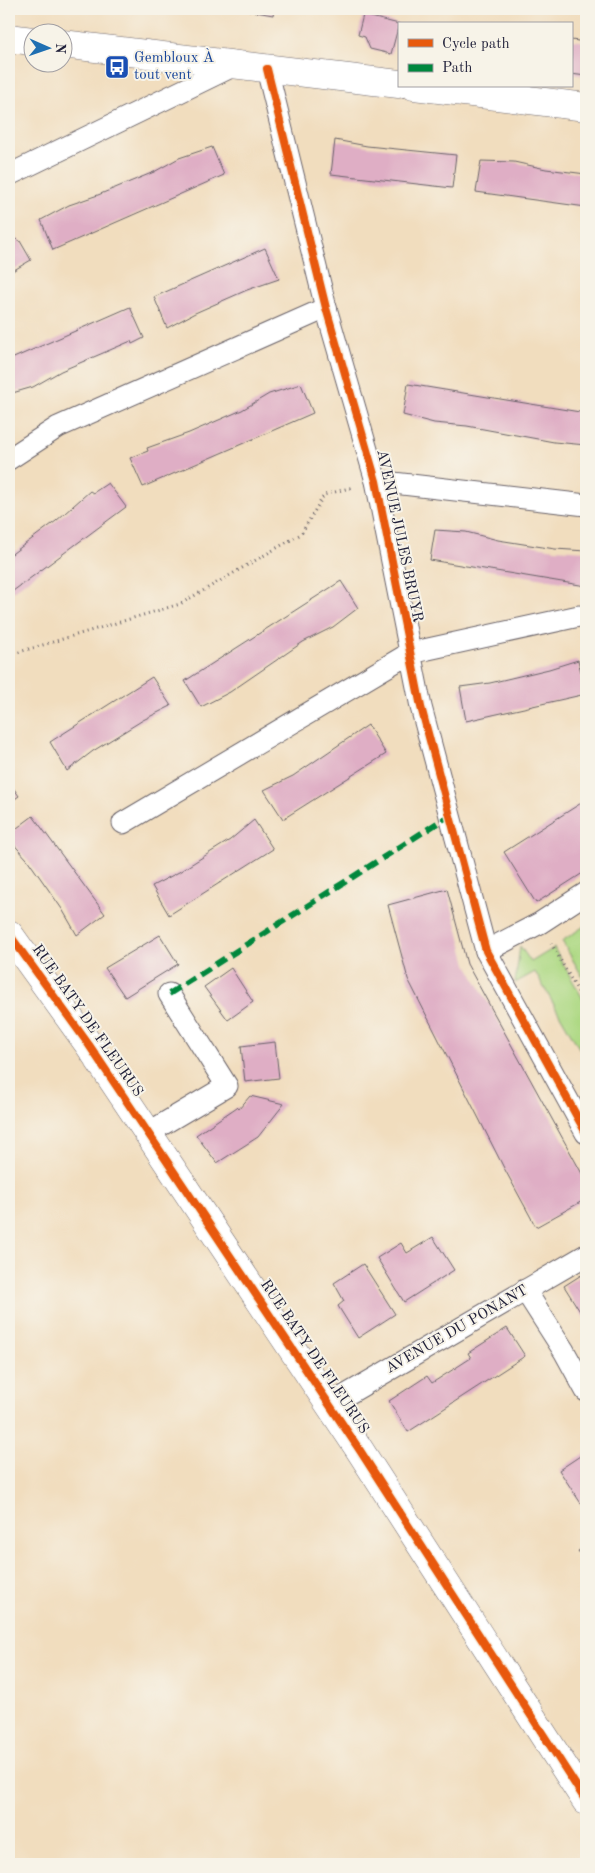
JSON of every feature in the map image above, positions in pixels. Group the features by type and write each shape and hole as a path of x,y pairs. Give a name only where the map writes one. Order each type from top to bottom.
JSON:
{"street":[{"path":"9,38 22,39"},
{"path":"72,45 398,84"},
{"path":"9,175 235,65"},
{"name":"AVENUE JULES BRUYR","path":"267,69 326,308 376,481 421,707 486,952 586,1132"},
{"path":"430,88 586,107"},
{"path":"9,460 58,426 326,308"},
{"name":"AVENUE JULES BRUYR","path":"376,481 586,505"},
{"path":"123,823 410,653 579,616"},
{"path":"486,952 540,923 586,893"},
{"name":"RUE BATY DE FLEURUS","path":"9,934 90,1045 329,1405 586,1801"},
{"path":"148,1133 227,1086 169,994"},
{"name":"AVENUE DU PONANT","path":"329,1405 586,1255"},
{"path":"525,1290 564,1351 586,1391"}],"path":[{"path":"9,655 180,604 302,534 324,495 376,481"},
{"path":"540,923 586,1006"}],"green space":[{"path":"586,925 586,983 562,941"},
{"path":"520,946 531,962 554,948 586,1004 586,1060 535,972 515,983"}],"building":[{"path":"239,9 274,9 273,15"},
{"path":"363,15 398,24 391,54 370,49 365,37 358,35"},
{"path":"572,40 586,42 586,76 572,74"},
{"path":"335,140 367,146 456,155 452,188 331,174"},
{"path":"212,147 224,175 53,250 41,220 69,205 154,172 179,158"},
{"path":"481,161 514,162 546,169 586,174 586,207 476,192"},
{"path":"9,236 20,241 31,260 9,273"},
{"path":"265,248 279,279 247,290 195,313 167,328 154,297"},
{"path":"130,307 144,338 132,344 131,341 61,371 33,387 9,394 9,360"},
{"path":"301,384 313,413 143,487 130,458 148,451 147,448 189,433 242,410 269,394"},
{"path":"408,384 586,413 586,445 554,442 467,426 434,423 403,415"},
{"path":"108,483 126,507 9,594 9,556 56,521 90,491 93,493"},
{"path":"435,530 466,532 498,540 555,549 586,551 586,586 430,560"},
{"path":"341,581 358,608 333,627 303,642 230,692 201,707 185,681"},
{"path":"578,660 586,694 466,721 460,687 490,683"},
{"path":"152,677 171,706 143,720 93,751 67,771 50,742"},
{"path":"368,725 386,754 283,819 264,790 293,776"},
{"path":"9,782 19,796 9,803"},
{"path":"586,800 586,871 536,903 504,852"},
{"path":"33,816 105,914 77,935 62,909 27,859 9,839 9,834"},
{"path":"254,820 273,849 169,915 152,886 179,872 230,840"},
{"path":"447,889 467,964 586,1181 586,1199 536,1227 408,979 388,905"},
{"path":"160,935 178,964 125,997 105,968"},
{"path":"231,968 253,1002 228,1020 204,987"},
{"path":"275,1042 279,1078 245,1082 241,1046"},
{"path":"250,1096 284,1104 258,1137 217,1163 196,1135 237,1107 239,1109"},
{"path":"433,1237 454,1270 404,1302 377,1258 401,1243 407,1253"},
{"path":"363,1264 395,1314 358,1338 338,1306 344,1301 334,1283"},
{"path":"586,1272 586,1321 564,1286"},
{"path":"507,1328 525,1356 408,1432 389,1401 427,1376 432,1383 471,1358 468,1353"},
{"path":"586,1452 586,1502 582,1505 559,1470"},
{"path":"586,1546 586,1562 578,1551"}],"marked path":[{"path":"169,994 450,815"}],"cycle path":[{"path":"267,69 326,308 376,481 421,707 486,951 586,1133"},
{"path":"9,934 89,1045 359,1449 586,1801"}],"place":[{"name":"Gembloux À tout vent","path":"117,67"}]}
